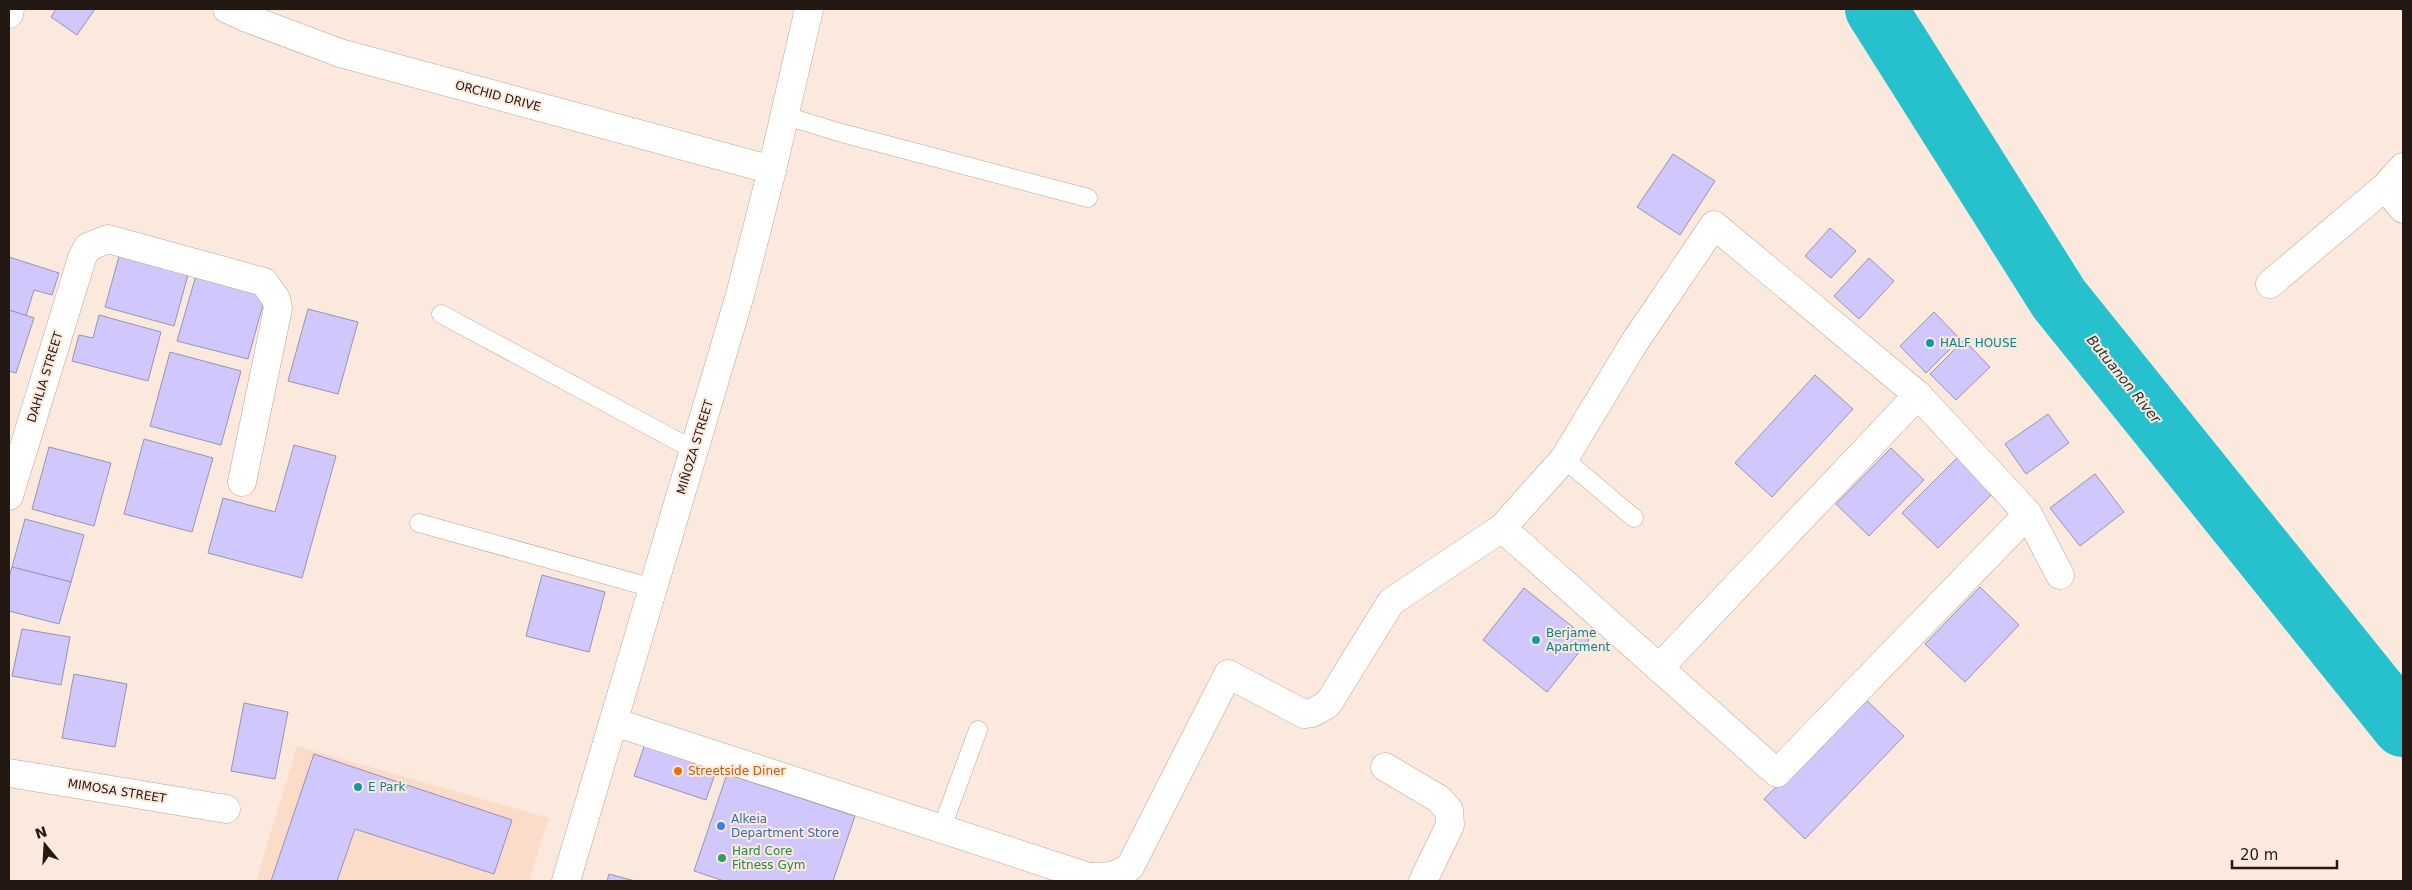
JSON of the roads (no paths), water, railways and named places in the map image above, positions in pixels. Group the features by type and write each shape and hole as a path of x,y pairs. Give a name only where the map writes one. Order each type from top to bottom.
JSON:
{"street":[{"path":"9,14 10,9"},
{"name":"ORCHID DRIVE","path":"227,9 340,53 772,170"},
{"name":"MIÑOZA STREET","path":"566,881 740,295 772,170 783,115 809,9"},
{"path":"2270,284 2385,187 2403,167"},
{"path":"2385,187 2403,209"},
{"path":"614,722 1089,877 1113,876 1130,867 1228,674 1304,714 1312,713 1328,704 1391,602 1502,528 1564,460 1634,343 1714,224 1918,395 2028,514 2060,576"},
{"name":"DAHLIA STREET","path":"9,496 82,258 88,247 108,239 264,282 272,292 278,308 242,482"},
{"path":"1659,668 1918,395"},
{"path":"1502,528 1777,773 2028,514"},
{"path":"1385,767 1444,802 1451,815 1450,825 1423,881"},
{"name":"MIMOSA STREET","path":"9,773 226,809"}],"lane":[{"path":"783,115 1088,198"},
{"path":"441,314 694,450"},
{"path":"1564,460 1634,518"},
{"path":"418,523 653,588"},
{"path":"941,830 978,730"}],"waterway":[{"name":"Butuanon River","path":"1876,9 2059,299 2403,726"}],"place":[{"name":"HALF HOUSE","path":"1930,343"},
{"name":"Berjame Apartment","path":"1536,640"},
{"name":"Streetside Diner","path":"678,771"},
{"name":"E Park","path":"358,787"},
{"name":"Alkeia Department Store","path":"721,826"},
{"name":"Hard Core Fitness Gym","path":"722,858"}]}
